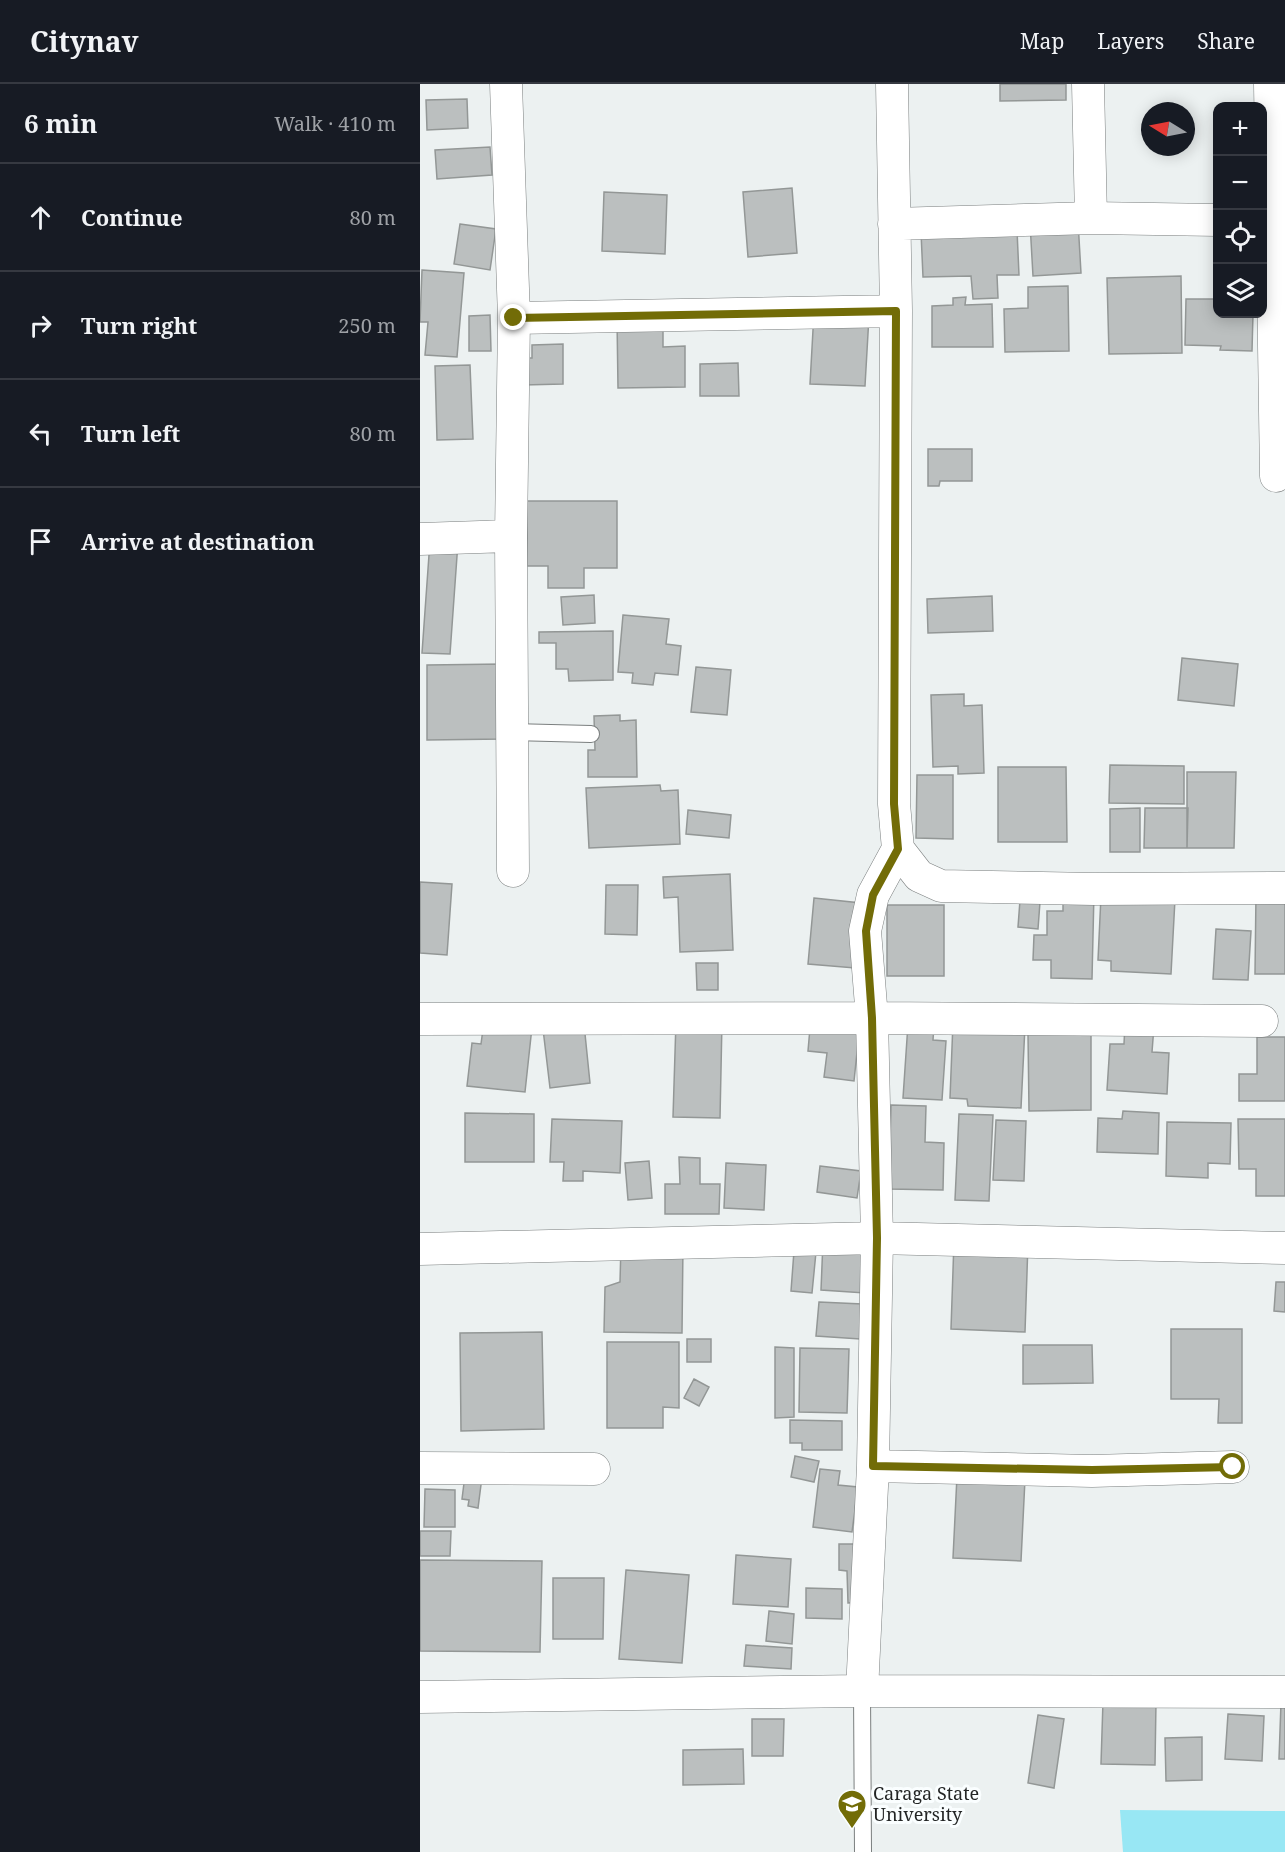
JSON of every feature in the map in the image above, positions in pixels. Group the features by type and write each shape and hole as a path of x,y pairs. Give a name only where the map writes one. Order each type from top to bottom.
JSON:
{"street":[{"path":"506,84 514,318 511,536 513,871"},
{"path":"892,84 896,311 894,804 898,849 919,876 941,886 1094,889 1285,888"},
{"path":"1088,84 1090,218"},
{"path":"1270,84 1276,476"},
{"path":"894,224 1090,218 1213,220"},
{"path":"514,318 896,311"},
{"path":"420,538 511,536"},
{"path":"862,1691 873,1466 877,1238 872,1018 866,931 873,895 898,849"},
{"path":"420,1019 872,1018 1262,1021"},
{"path":"420,1249 877,1238 1285,1248"},
{"path":"873,1466 1092,1470 1233,1467"},
{"path":"420,1468 594,1469"},
{"path":"420,1697 862,1691 1285,1692"}],"lane":[{"path":"511,732 591,734"},
{"path":"862,1691 863,1852"}],"shaded area":[{"path":"1120,1810 1285,1811 1285,1852 1123,1852"}],"building":[{"path":"1000,84 1066,84 1066,100 1000,101"},
{"path":"467,99 468,128 427,130 426,100"},
{"path":"490,147 492,175 437,179 435,150"},
{"path":"792,188 797,253 748,257 743,192"},
{"path":"604,192 667,195 665,254 602,251"},
{"path":"1078,221 1081,273 1033,276 1030,223"},
{"path":"460,224 496,229 490,270 454,264"},
{"path":"1017,230 1019,275 997,275 998,298 973,299 971,276 923,277 921,232"},
{"path":"422,270 464,273 457,357 425,355 428,322 420,322"},
{"path":"1181,276 1182,353 1109,354 1107,278"},
{"path":"1068,286 1069,351 1005,352 1004,309 1028,308 1028,287"},
{"path":"966,297 965,305 992,304 993,347 932,347 932,306 953,305 953,298"},
{"path":"1186,299 1213,299 1213,318 1253,318 1252,351 1220,350 1221,346 1185,345"},
{"path":"814,312 869,316 865,386 810,384"},
{"path":"490,315 491,351 469,351 469,316"},
{"path":"663,318 663,347 685,346 685,387 618,388 617,319"},
{"path":"563,344 563,384 523,385 522,358 532,358 532,345"},
{"path":"738,363 739,396 700,396 700,364"},
{"path":"470,365 473,439 437,440 435,366"},
{"path":"928,449 972,449 972,481 940,481 939,486 928,486"},
{"path":"527,501 617,501 617,568 584,568 584,588 548,588 548,566 527,566"},
{"path":"430,541 458,542 450,654 422,653"},
{"path":"594,595 595,623 563,625 561,597"},
{"path":"992,596 993,631 928,633 927,599"},
{"path":"623,615 669,619 666,644 681,646 678,675 655,673 653,685 632,683 633,673 618,672"},
{"path":"613,631 613,680 569,681 568,669 556,669 556,643 539,643 539,632"},
{"path":"1182,658 1238,664 1234,706 1178,700"},
{"path":"503,664 503,739 427,740 427,665"},
{"path":"696,667 731,670 727,715 691,712"},
{"path":"964,694 964,706 982,705 984,773 958,774 958,766 933,767 931,695"},
{"path":"620,715 620,721 636,720 637,777 588,777 588,750 595,750 594,716"},
{"path":"1110,765 1184,766 1184,804 1109,803"},
{"path":"998,767 1066,767 1067,842 998,842"},
{"path":"1187,772 1236,772 1234,848 1187,848"},
{"path":"917,775 953,775 953,839 916,838"},
{"path":"660,785 661,791 678,790 680,844 589,848 586,788"},
{"path":"1140,808 1140,852 1110,852 1110,809"},
{"path":"1145,808 1188,808 1187,848 1144,848"},
{"path":"688,810 731,815 729,838 686,834"},
{"path":"730,874 733,950 680,952 678,897 664,898 663,877"},
{"path":"420,882 452,884 447,955 420,953"},
{"path":"606,885 638,885 637,935 605,934"},
{"path":"1063,892 1094,892 1092,979 1051,978 1051,960 1033,960 1034,935 1047,935 1047,911 1063,911"},
{"path":"1256,894 1285,895 1285,974 1255,974"},
{"path":"1101,896 1175,899 1171,974 1111,971 1111,961 1098,960"},
{"path":"814,898 861,903 855,968 808,964"},
{"path":"1020,900 1040,902 1038,929 1018,927"},
{"path":"887,905 944,905 944,976 887,976"},
{"path":"1216,929 1251,931 1248,980 1213,979"},
{"path":"696,963 718,963 718,990 697,990"},
{"path":"676,1021 722,1021 720,1118 673,1117"},
{"path":"484,1022 532,1027 525,1092 467,1086 472,1043 481,1044"},
{"path":"953,1022 1025,1026 1021,1108 968,1106 967,1099 950,1098"},
{"path":"584,1024 590,1083 550,1088 543,1029"},
{"path":"908,1024 934,1025 933,1040 946,1041 942,1100 903,1098"},
{"path":"1125,1024 1154,1026 1152,1052 1169,1053 1167,1094 1107,1090 1110,1044 1124,1044"},
{"path":"810,1028 859,1033 854,1081 824,1077 827,1053 808,1051"},
{"path":"1028,1034 1091,1034 1091,1110 1029,1111"},
{"path":"1257,1037 1285,1037 1285,1101 1239,1101 1239,1074 1257,1074"},
{"path":"891,1105 926,1106 925,1142 944,1143 943,1190 889,1189"},
{"path":"1123,1111 1159,1113 1158,1154 1097,1152 1098,1118 1122,1119"},
{"path":"465,1113 534,1114 534,1162 465,1162"},
{"path":"959,1114 993,1115 989,1201 955,1200"},
{"path":"552,1119 622,1121 620,1173 583,1171 583,1181 563,1181 564,1162 550,1162"},
{"path":"1238,1119 1285,1119 1285,1196 1256,1196 1256,1169 1239,1169"},
{"path":"996,1120 1026,1121 1024,1181 993,1180"},
{"path":"1167,1122 1231,1123 1230,1164 1208,1163 1208,1178 1166,1176"},
{"path":"679,1157 700,1158 700,1184 720,1184 719,1214 665,1214 665,1184 680,1184"},
{"path":"649,1161 652,1198 628,1200 625,1163"},
{"path":"726,1163 766,1165 764,1210 724,1208"},
{"path":"820,1166 861,1171 857,1198 817,1192"},
{"path":"823,1241 867,1244 865,1293 821,1290"},
{"path":"954,1241 1028,1243 1025,1332 951,1329"},
{"path":"621,1245 683,1245 682,1333 604,1332 605,1287 620,1282"},
{"path":"794,1251 816,1252 812,1293 791,1291"},
{"path":"1276,1282 1285,1282 1285,1312 1274,1311"},
{"path":"819,1302 862,1304 860,1339 816,1336"},
{"path":"1171,1329 1242,1329 1242,1423 1218,1423 1219,1399 1171,1399"},
{"path":"542,1332 544,1429 461,1431 460,1333"},
{"path":"687,1339 711,1339 711,1362 687,1362"},
{"path":"607,1342 679,1342 679,1408 663,1407 663,1428 607,1428"},
{"path":"1023,1345 1092,1345 1093,1383 1023,1384"},
{"path":"775,1347 794,1348 794,1417 775,1418"},
{"path":"800,1348 849,1349 847,1413 799,1412"},
{"path":"694,1379 709,1387 699,1406 684,1398"},
{"path":"790,1420 842,1421 842,1450 802,1450 802,1443 790,1443"},
{"path":"795,1456 819,1461 814,1482 791,1477"},
{"path":"820,1469 840,1471 838,1485 858,1487 852,1532 813,1527"},
{"path":"465,1475 482,1477 478,1508 468,1506 469,1500 462,1499"},
{"path":"957,1476 1025,1479 1021,1561 953,1558"},
{"path":"425,1489 455,1490 455,1527 424,1527"},
{"path":"420,1531 451,1531 450,1556 420,1556"},
{"path":"839,1544 865,1544 866,1602 848,1603 847,1571 839,1570"},
{"path":"736,1555 791,1559 788,1607 733,1604"},
{"path":"420,1560 542,1561 540,1652 420,1651"},
{"path":"626,1570 689,1575 682,1663 619,1659"},
{"path":"553,1578 604,1578 603,1639 553,1639"},
{"path":"806,1588 842,1589 842,1619 806,1618"},
{"path":"769,1611 794,1614 792,1644 766,1641"},
{"path":"746,1645 792,1648 791,1669 744,1666"},
{"path":"1103,1701 1156,1702 1155,1765 1101,1764"},
{"path":"1281,1703 1285,1703 1285,1759 1279,1759"},
{"path":"1228,1714 1264,1716 1262,1761 1225,1759"},
{"path":"1038,1715 1064,1719 1054,1788 1028,1783"},
{"path":"752,1719 784,1719 783,1756 752,1756"},
{"path":"1202,1737 1202,1780 1166,1781 1165,1738"},
{"path":"743,1749 744,1784 683,1785 683,1750"}],"place":[{"name":"Caraga State University","path":"852,1830"}],"route":[{"path":"514,318 896,311 894,804 898,849 873,895 866,931 867,975 872,1018 877,1238 873,1466 1092,1470 1233,1467"}]}
